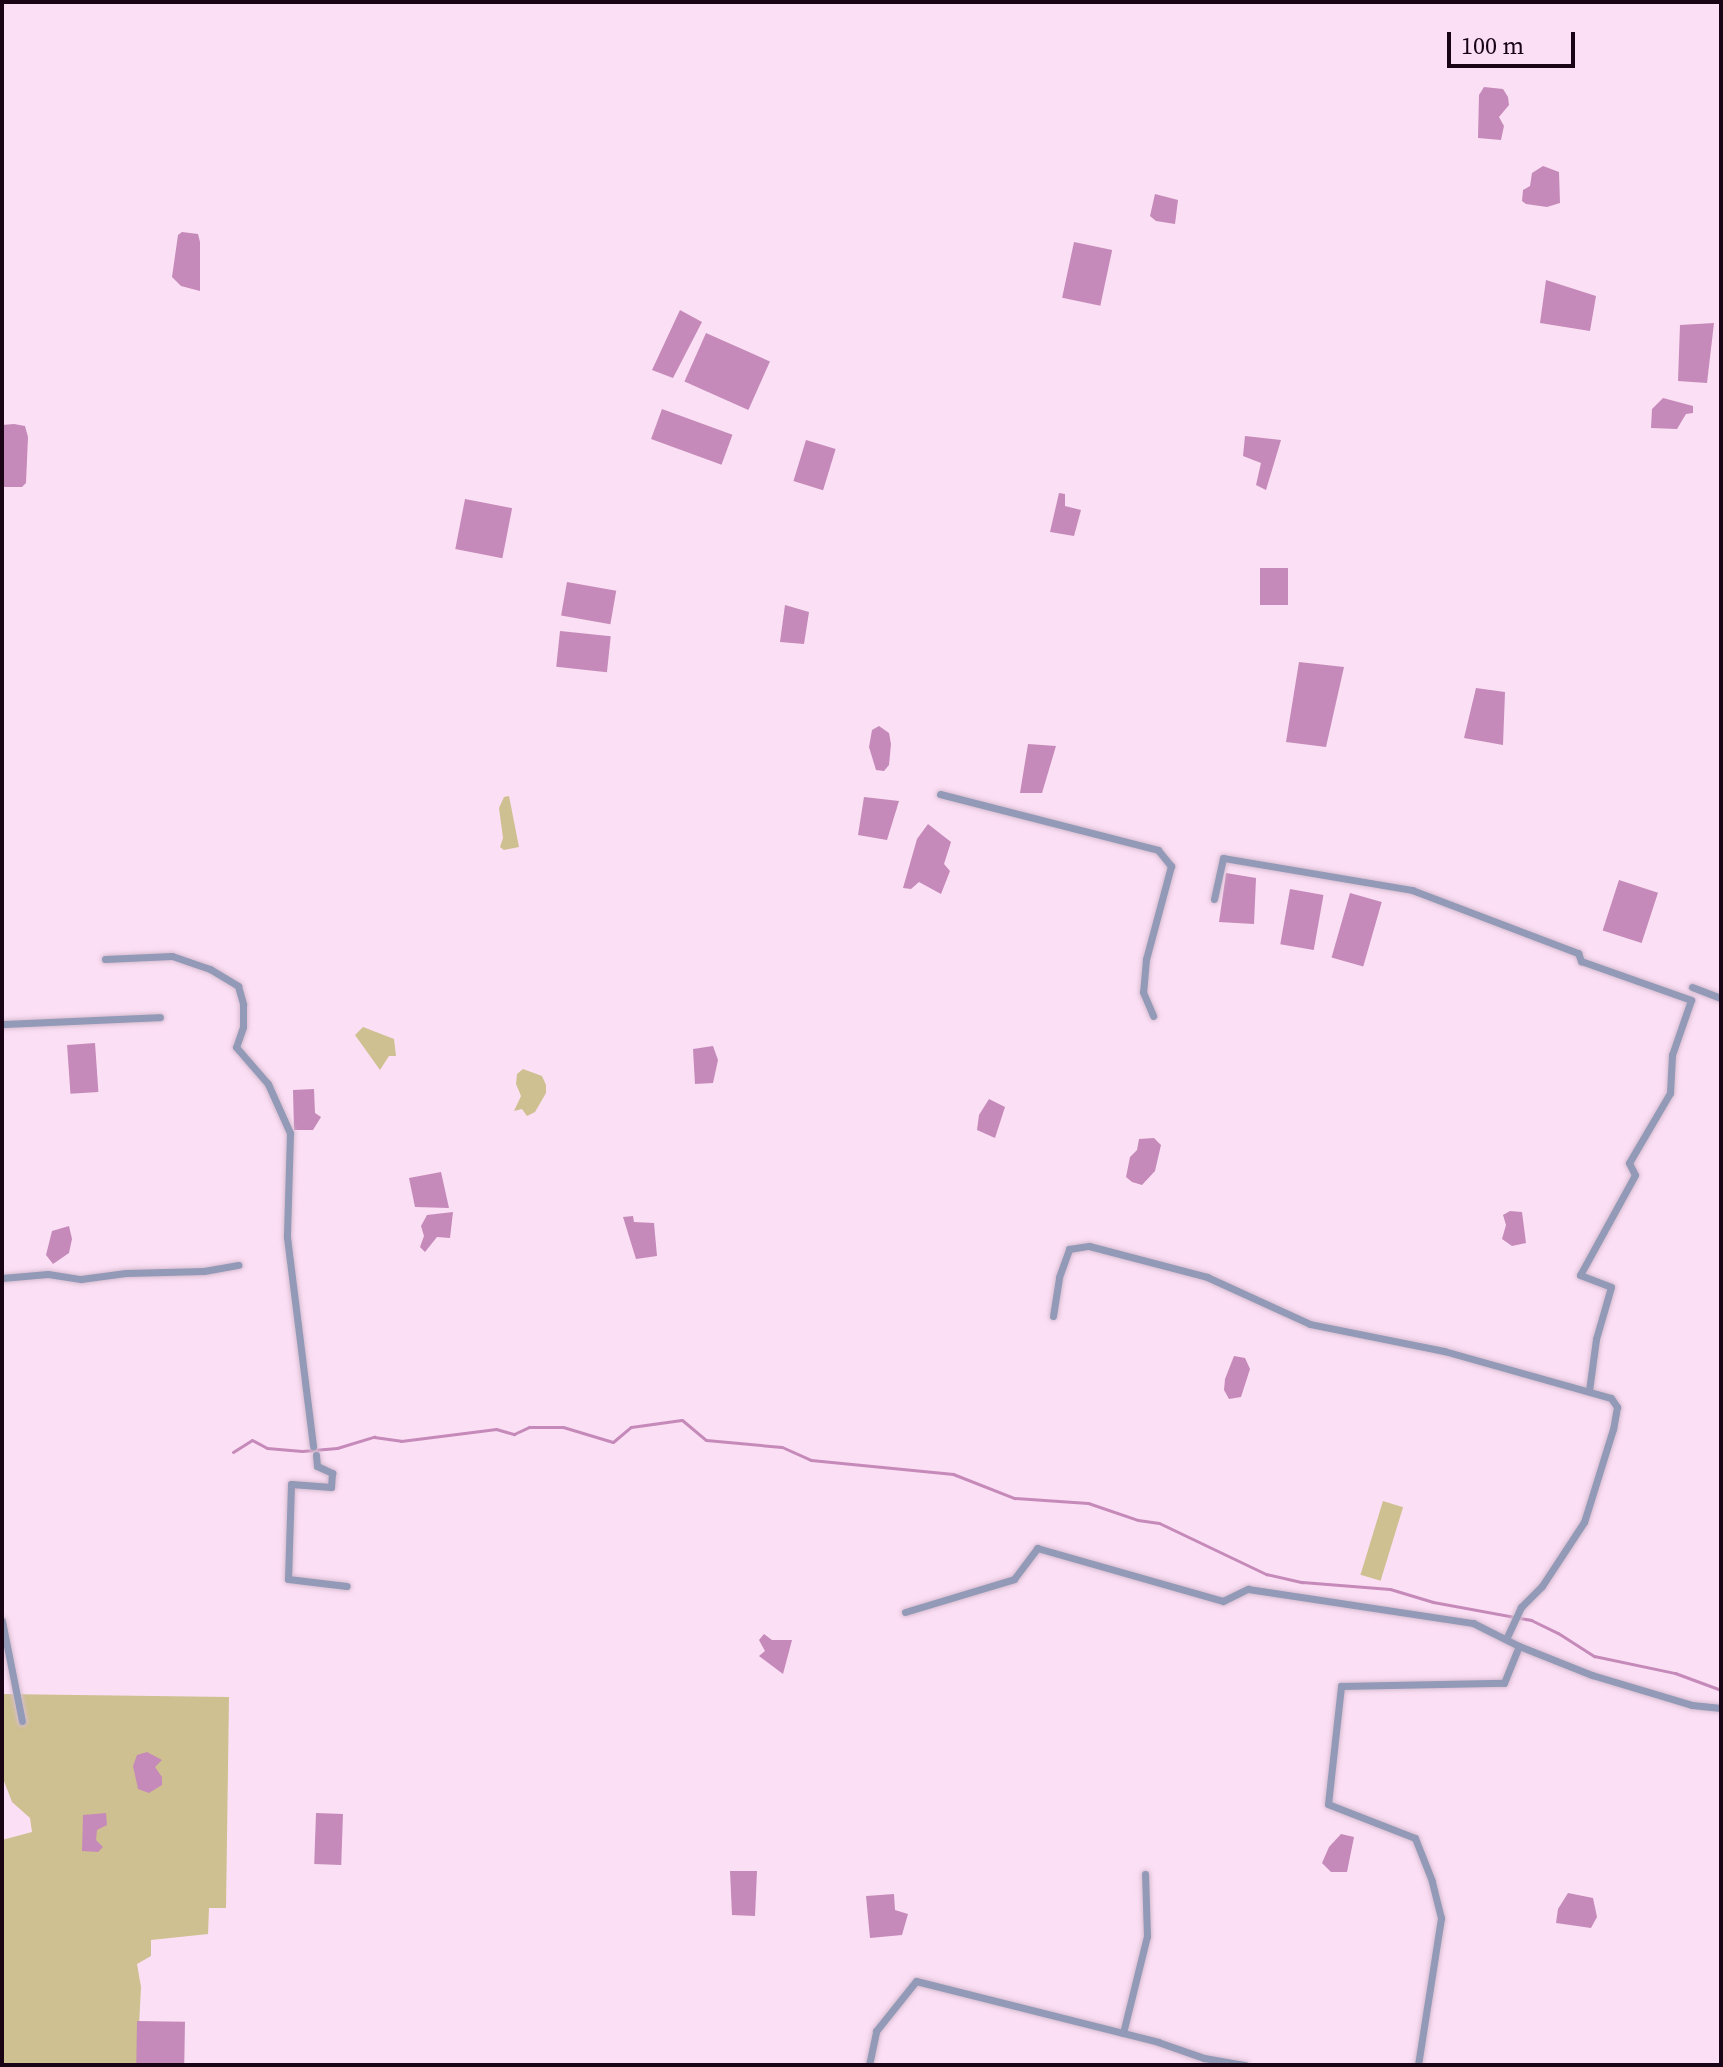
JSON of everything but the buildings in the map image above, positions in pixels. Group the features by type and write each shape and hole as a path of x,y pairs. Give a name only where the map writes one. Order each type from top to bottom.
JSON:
{"street":[{"path":"940,794 1158,850 1171,866 1146,959 1143,992 1153,1016"},
{"path":"1214,899 1223,858 1412,890 1578,953 1581,961 1691,1000 1672,1055 1670,1093 1629,1163 1635,1175 1580,1275 1611,1287 1596,1339 1589,1391"},
{"path":"105,959 172,956 210,969 238,986 243,1004 243,1027 236,1047 268,1084 290,1133 287,1237 317,1466 332,1473 331,1487 291,1484 288,1579 347,1586"},
{"path":"1692,987 1721,998"},
{"path":"2,1024 160,1017"},
{"path":"1053,1316 1059,1277 1069,1249 1089,1246 1207,1277 1310,1324 1444,1351 1611,1398 1617,1407 1584,1522 1542,1586 1521,1607 1506,1639"},
{"path":"2,1278 48,1274 81,1279 126,1273 204,1271 238,1265"},
{"path":"905,1612 1014,1579 1037,1548 1223,1601 1248,1589 1473,1623 1519,1646 1592,1675 1692,1705 1721,1708"},
{"path":"2,1621 22,1721"},
{"path":"1418,2065 1441,1918 1432,1881 1415,1838 1328,1804 1341,1686 1504,1683 1519,1646"},
{"path":"1123,2033 1147,1936 1145,1874"},
{"path":"869,2065 876,2031 916,1981 1123,2033 1204,2058 1245,2065"}],"shaded area":[{"path":"1484,87 1503,89 1508,97 1509,105 1499,117 1504,126 1501,140 1478,138 1479,95"},
{"path":"1543,166 1559,172 1560,203 1547,207 1526,204 1522,201 1523,190 1530,186 1532,173"},
{"path":"1155,194 1178,200 1175,224 1156,221 1150,216"},
{"path":"182,232 198,234 200,291 181,286 172,277 178,235"},
{"path":"1074,242 1112,250 1100,306 1062,298"},
{"path":"1546,280 1596,296 1590,331 1540,323"},
{"path":"680,310 702,322 673,378 652,370"},
{"path":"1714,323 1707,383 1678,381 1680,325"},
{"path":"706,333 770,361 748,410 684,381"},
{"path":"1663,398 1693,406 1693,413 1686,414 1677,429 1651,428 1652,409"},
{"path":"662,409 732,435 722,465 651,439"},
{"path":"2,425 25,426 28,437 26,483 22,487 2,487"},
{"path":"1245,436 1281,440 1266,490 1256,485 1261,463 1243,456"},
{"path":"806,440 836,449 823,490 793,481"},
{"path":"1059,493 1065,494 1065,506 1081,510 1074,536 1050,532"},
{"path":"465,499 512,508 502,558 455,549"},
{"path":"1260,568 1288,568 1288,605 1260,605"},
{"path":"567,582 616,591 610,624 561,615"},
{"path":"785,605 809,612 804,644 780,642"},
{"path":"560,631 611,636 607,672 556,667"},
{"path":"1299,662 1344,667 1326,747 1286,742"},
{"path":"1476,688 1505,692 1503,745 1464,738"},
{"path":"879,726 889,733 891,744 889,765 884,771 876,770 869,747 872,730"},
{"path":"1028,744 1056,746 1042,793 1020,793"},
{"path":"509,796 519,847 504,850 500,847 503,838 499,808 504,797"},
{"path":"864,797 899,801 887,840 858,835"},
{"path":"928,824 951,842 944,864 950,871 941,894 919,882 911,889 903,888 917,839"},
{"path":"1226,873 1256,878 1254,924 1219,922"},
{"path":"1619,880 1658,893 1642,943 1603,930"},
{"path":"1290,889 1323,895 1314,950 1280,944"},
{"path":"1350,893 1382,902 1363,967 1332,957"},
{"path":"363,1027 394,1039 396,1056 389,1056 380,1070 355,1035"},
{"path":"95,1043 98,1092 70,1094 67,1045"},
{"path":"713,1046 718,1060 713,1083 695,1084 693,1049"},
{"path":"523,1069 542,1076 546,1085 546,1093 535,1112 527,1116 522,1109 514,1111 521,1096 516,1084 517,1074"},
{"path":"314,1089 315,1113 321,1117 313,1130 294,1130 293,1090"},
{"path":"989,1099 1005,1107 995,1138 977,1130 979,1115"},
{"path":"1154,1138 1161,1145 1155,1171 1142,1185 1132,1182 1126,1177 1130,1157 1137,1150 1139,1139"},
{"path":"441,1172 449,1208 415,1207 409,1178"},
{"path":"1510,1211 1522,1212 1526,1243 1512,1246 1502,1239 1506,1225 1503,1215"},
{"path":"453,1212 450,1238 437,1237 425,1252 420,1247 424,1236 421,1226 427,1215"},
{"path":"633,1216 634,1222 654,1223 657,1256 636,1259 623,1217"},
{"path":"69,1226 72,1239 69,1253 53,1264 46,1255 52,1231"},
{"path":"1234,1356 1245,1358 1250,1369 1241,1397 1229,1399 1224,1390 1225,1379"},
{"path":"1383,1501 1403,1507 1381,1581 1360,1575"},
{"path":"764,1634 772,1640 792,1640 783,1674 759,1656 765,1651 759,1640"},
{"path":"2,1694 229,1697 226,1908 209,1908 208,1934 151,1940 151,1956 137,1964 141,1987 137,2065 2,2065 2,1840 32,1832 30,1818 12,1802 2,1776"},
{"path":"147,1752 162,1760 155,1767 162,1777 162,1785 149,1793 138,1789 133,1766 137,1755"},
{"path":"106,1813 107,1825 97,1830 96,1840 103,1847 98,1852 82,1851 83,1815"},
{"path":"316,1813 343,1814 341,1865 314,1864"},
{"path":"1341,1834 1354,1837 1347,1872 1331,1872 1322,1863 1329,1847"},
{"path":"730,1871 757,1871 755,1916 732,1915"},
{"path":"1568,1893 1593,1898 1597,1917 1591,1928 1556,1923 1558,1909"},
{"path":"894,1894 895,1910 908,1914 902,1935 870,1938 866,1896"},
{"path":"137,2021 185,2022 184,2065 136,2065"}],"waterway":[{"path":"233,1452 252,1440 267,1448 302,1451 337,1448 374,1437 401,1441 496,1429 514,1434 529,1427 563,1427 613,1442 631,1427 682,1420 706,1440 782,1447 811,1460 953,1474 1014,1498 1088,1503 1138,1520 1159,1523 1266,1574 1302,1582 1390,1589 1433,1602 1531,1620 1594,1656 1675,1673 1721,1690"}]}
